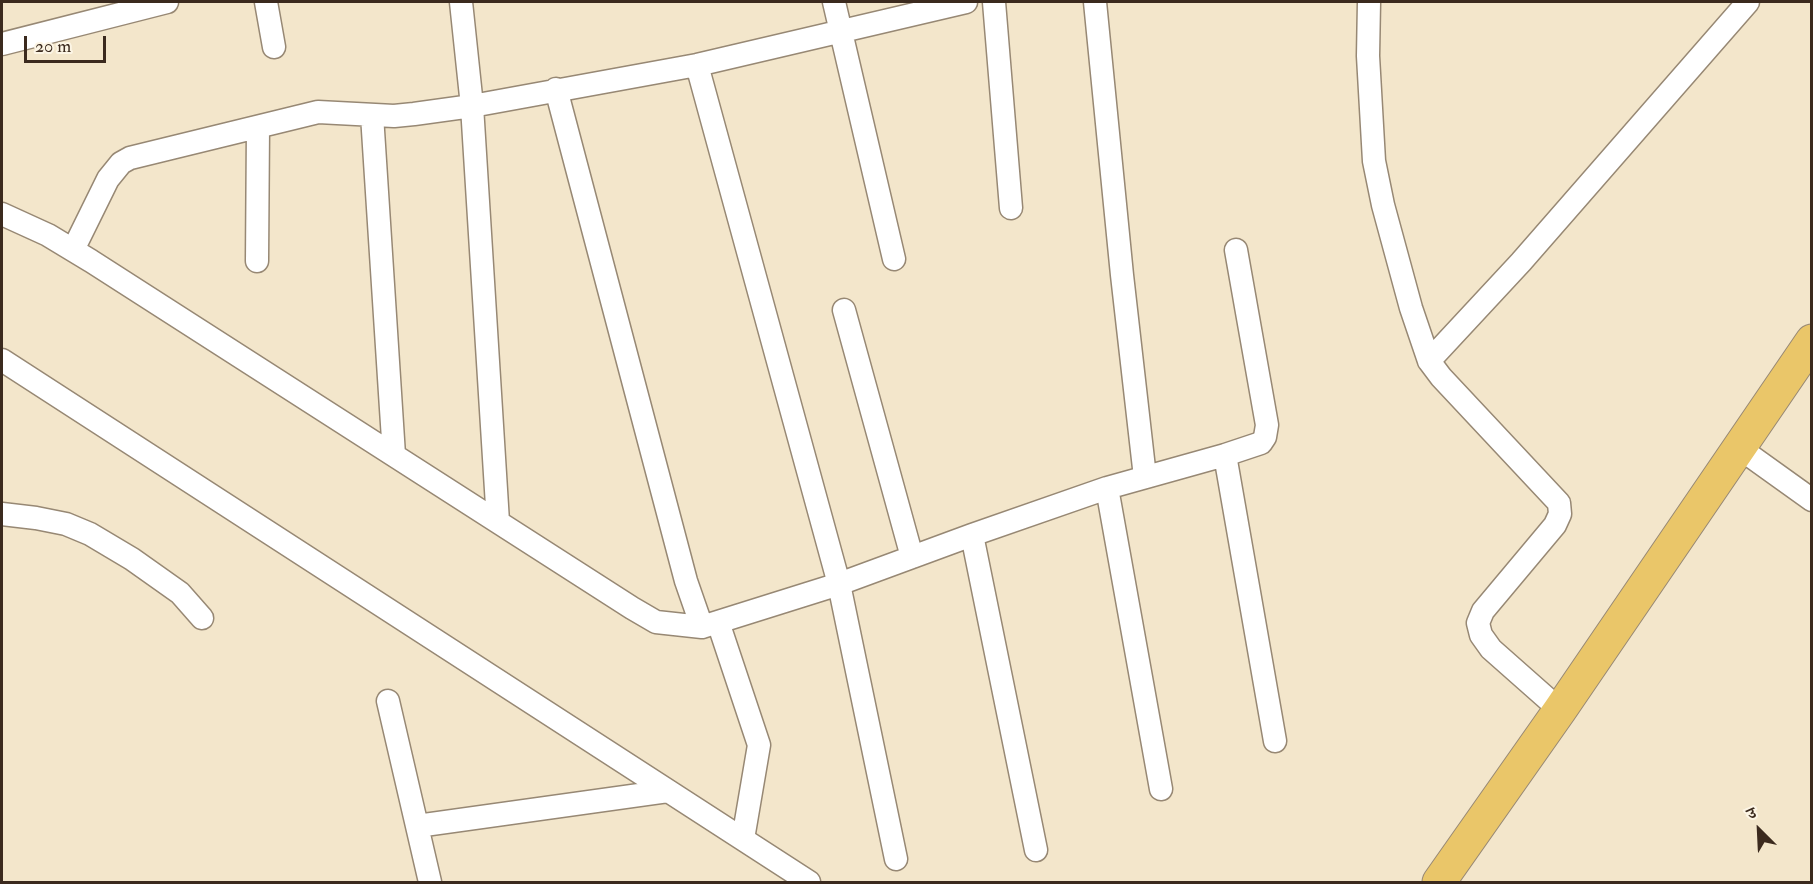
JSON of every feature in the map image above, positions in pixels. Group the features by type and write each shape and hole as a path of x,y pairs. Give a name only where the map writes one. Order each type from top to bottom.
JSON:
{"highway":[{"path":"1439,882 1560,710 1812,341"}],"street":[{"path":"2,44 167,2"},
{"path":"266,2 274,46"},
{"path":"461,2 472,106 498,522"},
{"path":"834,2 894,259"},
{"path":"73,250 108,178 121,163 130,158 318,112 372,115 414,114 472,106 697,65 966,2"},
{"path":"994,2 1011,208"},
{"path":"1095,2 1145,477"},
{"path":"1369,2 1368,56 1374,160 1383,205 1411,308 1429,361 1440,377 1559,503 1560,514 1555,525 1483,611 1478,623 1481,635 1491,649 1560,710"},
{"path":"1429,361 1521,262 1748,2"},
{"path":"697,65 838,584 896,859"},
{"path":"556,89 683,569 710,625 759,745 743,839"},
{"path":"372,115 394,455"},
{"path":"257,261 258,127"},
{"path":"2,214 48,235 73,250 656,622 710,625 838,584 1107,488 1260,443 1265,437 1267,425 1236,250"},
{"path":"844,310 912,557"},
{"path":"2,361 809,882"},
{"path":"1738,447 1812,500"},
{"path":"1225,455 1275,741"},
{"path":"1107,488 1161,789"},
{"path":"2,514 66,524 90,534 180,593 202,618"},
{"path":"972,535 1036,850"},
{"path":"388,701 430,882"},
{"path":"417,826 668,791"}]}
